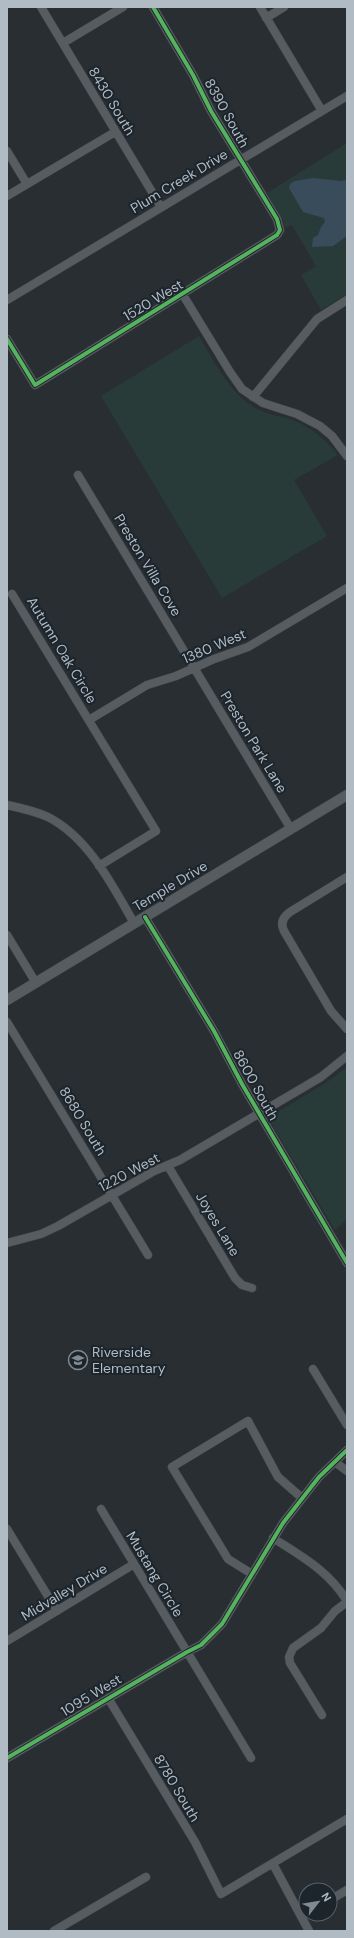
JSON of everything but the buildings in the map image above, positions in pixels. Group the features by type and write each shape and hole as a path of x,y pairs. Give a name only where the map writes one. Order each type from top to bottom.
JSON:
{"street":[{"name":"8430 South","path":"41,7 160,207"},
{"path":"63,43 122,7"},
{"name":"8390 South","path":"153,7 193,75 211,111 277,219 280,230"},
{"path":"260,7 322,111"},
{"path":"266,18 284,7"},
{"name":"Plum Creek Drive","path":"7,300 347,96"},
{"path":"7,196 115,132"},
{"path":"7,151 27,184"},
{"name":"1520 West","path":"7,339 35,385 273,239 280,230"},
{"path":"183,294 230,372 242,389 253,397 310,420 320,426 332,436 347,456"},
{"path":"253,397 309,328 324,314 347,300"},
{"name":"Preston Villa Cove","path":"78,475 194,668"},
{"name":"1380 West","path":"89,720 147,685 176,676 248,647 347,588"},
{"name":"Autumn Oak Circle","path":"12,594 156,831 99,866"},
{"name":"Preston Park Lane","path":"194,668 291,829"},
{"name":"Temple Drive","path":"7,1000 347,795"},
{"path":"7,805 33,811 62,826 87,849 134,923"},
{"path":"347,877 290,912 282,920 284,931 331,1011 347,1029"},
{"name":"8600 South","path":"145,917 214,1031 259,1114 347,1264"},
{"path":"7,935 36,983"},
{"name":"8680 South","path":"7,1022 148,1255"},
{"name":"1220 West","path":"7,1243 41,1234 58,1226 154,1171 168,1166 321,1077 347,1056"},
{"name":"Joyes Lane","path":"168,1166 235,1278 242,1285 252,1288"},
{"path":"313,1369 347,1425"},
{"path":"252,1574 228,1559 172,1467 248,1421 278,1477 302,1498"},
{"name":"1095 West","path":"7,1758 187,1652 202,1646 222,1624 273,1538 302,1498 319,1477 347,1450"},
{"path":"335,1462 347,1471"},
{"name":"Mustang Circle","path":"101,1509 251,1758"},
{"path":"7,1529 57,1611"},
{"path":"273,1538 318,1567 339,1588 347,1602 335,1611 321,1628 293,1648 289,1657 290,1663 322,1715"},
{"name":"Midvalley Drive","path":"7,1641 134,1564"},
{"name":"8780 South","path":"108,1698 195,1842 221,1894 273,1864"},
{"path":"298,1906 273,1864 347,1819"},
{"path":"54,1931 146,1877"},
{"path":"338,1895 347,1890"}],"shaded area":[{"path":"347,143 347,294 321,310 301,275 316,266 292,225 285,228 283,220 267,193"},
{"path":"199,336 228,383 243,399 260,410 294,421 315,432 338,455 294,480 327,536 222,598 101,396"},
{"path":"347,1067 347,1219 335,1230 268,1118 327,1082"}],"water":[{"path":"314,178 340,181 347,180 347,236 333,246 312,247 313,238 318,235 325,222 324,218 303,212 289,188 290,184 295,181"}],"cycle path":[{"path":"7,339 35,385 277,235 280,230 277,219 211,111 193,75 153,7"},
{"path":"145,917 214,1031 242,1084 347,1263"},
{"path":"7,1758 201,1645 222,1624 283,1523 319,1477 347,1450"}],"place":[{"name":"Riverside Elementary","path":"78,1360"}]}
